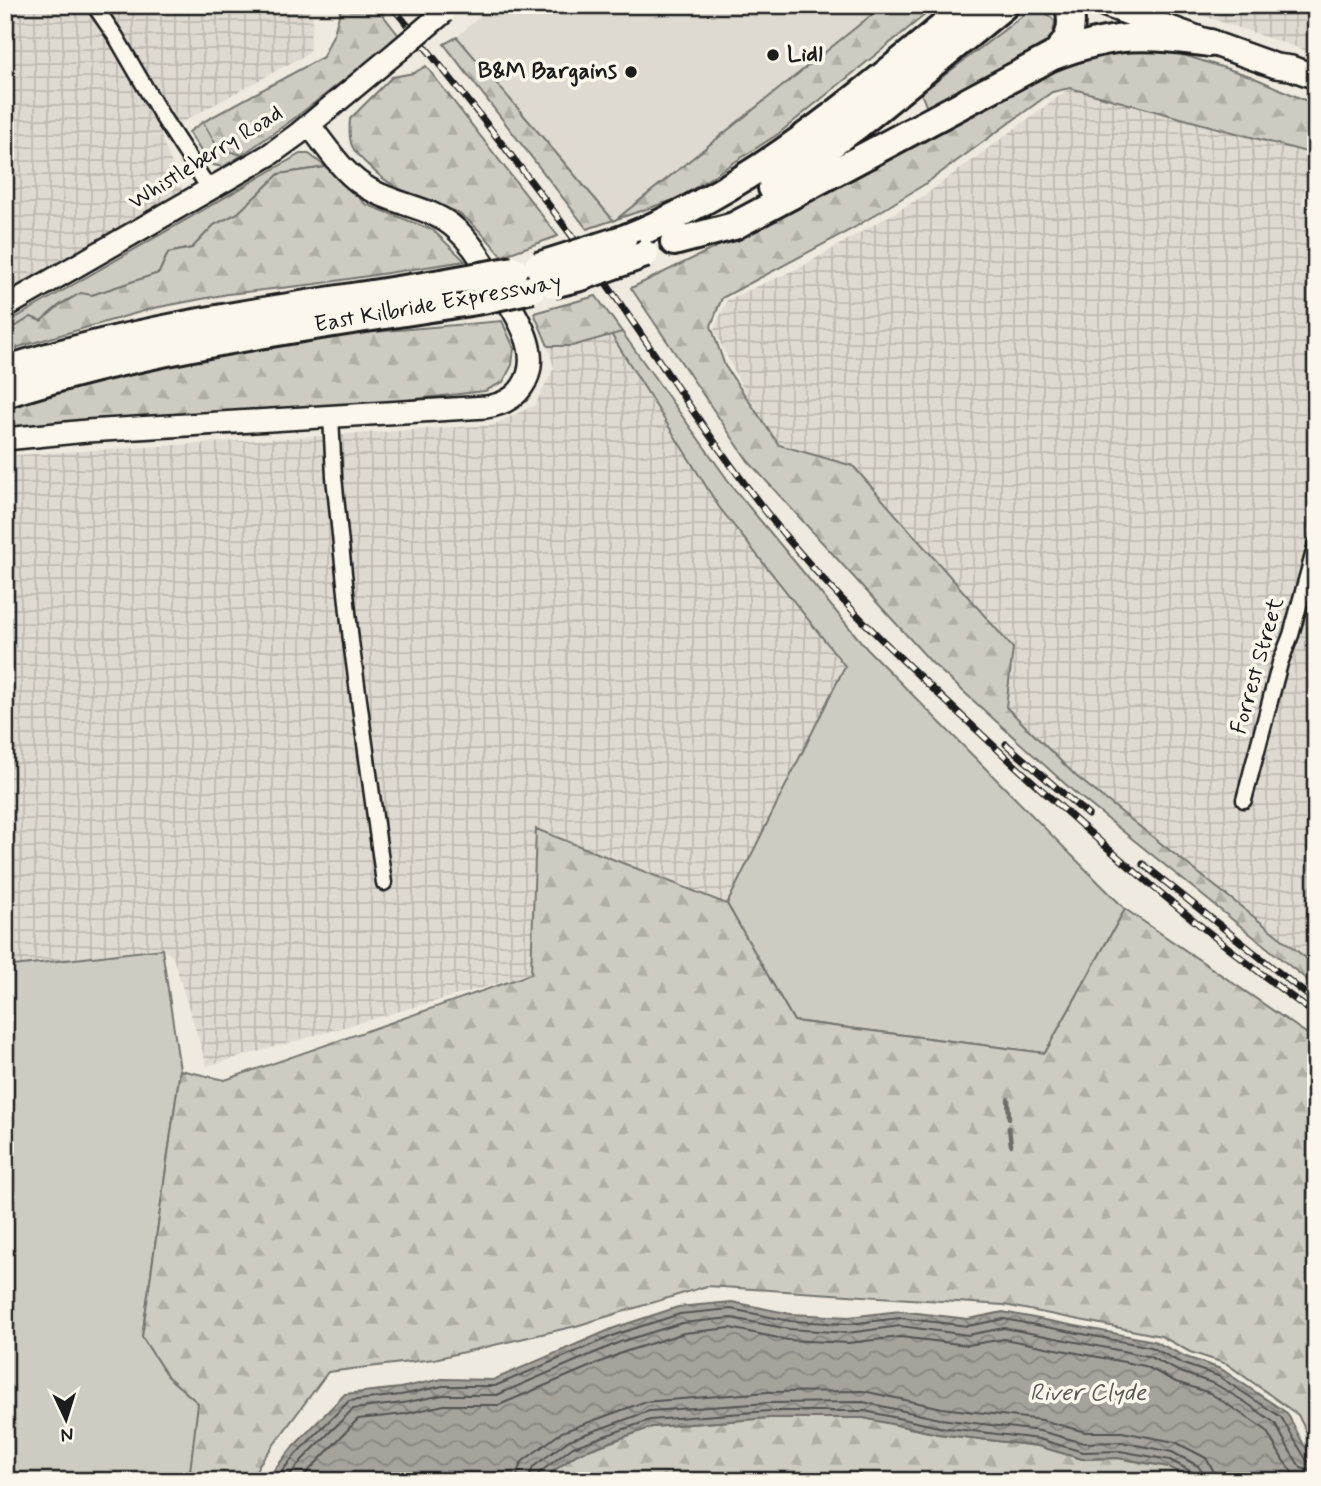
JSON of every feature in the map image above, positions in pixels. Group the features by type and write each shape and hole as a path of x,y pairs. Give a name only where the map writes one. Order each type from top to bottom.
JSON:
{"highway":[{"path":"534,277 693,209 777,159 848,105 969,5"},
{"name":"East Kilbride Expressway","path":"5,370 84,347 163,329 441,283 581,277 645,254 674,242 751,201 810,162 1005,5"},
{"path":"1051,57 1064,46 1070,34 1072,18 1069,5"},
{"path":"674,242 734,226 1051,57 1095,41 1136,35 1210,43"},
{"name":"East Kilbride Expressway","path":"5,394 78,372 180,349 482,300 534,277"}],"main road":[{"path":"1106,5 1276,66 1316,77"},
{"path":"1276,66 1284,77 1316,94"}],"street":[{"path":"94,5 210,190"},
{"name":"Whistleberry Road","path":"5,307 269,155 309,125 447,9"},
{"path":"5,439 87,430 493,406 509,400 520,391 527,379 531,357 526,337 502,292 466,239 439,216 372,191 362,184 343,168 309,125"},
{"path":"331,416 334,477 351,641 384,883"},
{"name":"Forrest Street","path":"1244,800 1279,663 1291,635 1316,544"}],"shaded area":[{"path":"5,5 309,5 308,9 313,17 309,53 160,134 182,189 82,255 5,296"},
{"path":"492,5 885,5 613,222 457,37"},
{"path":"1172,5 1316,5 1316,54"},
{"path":"1070,88 1310,153 1302,204 1316,209 1316,503 1308,532 1316,535 1316,966 1077,777 805,506 773,450 714,330 727,300 803,266 925,195"},
{"path":"611,334 719,507 846,666 727,904 537,830 531,974 207,1066 173,957 162,949 5,967 5,458 18,455 493,425 535,405 554,368 548,346 572,346"}],"green space":[{"path":"342,5 375,5 400,37 242,155 218,148 203,122 323,57"},
{"path":"884,5 937,5 778,134 679,198 616,219"},
{"path":"1037,5 1055,21 1052,38 929,113 921,93"},
{"path":"457,37 613,220 587,229 444,44"},
{"path":"1111,48 1171,51 1250,76 1316,105 1316,130 1310,153 1070,88 1052,92 925,184 852,229 722,298 711,326 725,366 779,445 853,466 1013,648 1006,707 1077,777 1316,966 1316,987 1073,791 932,663 748,461 631,288 802,206 948,128 1041,74"},
{"path":"426,66 558,236 502,256 480,231 461,215 390,183 358,155 350,141 350,119 392,77 414,73"},
{"path":"203,122 218,147 242,155 223,167 209,164 189,132"},
{"path":"300,154 309,154 326,167 279,174 238,213 214,225 192,248 168,253 159,273 92,295 71,298 41,321 31,317 5,333 5,324"},
{"path":"326,167 365,204 433,230 465,261 316,284 228,294 154,308 5,351 5,333 31,317 41,321 60,305 81,293 92,295 159,273 168,253 192,248 214,225 238,213 279,174"},
{"path":"596,296 622,332 572,346 548,346 534,313"},
{"path":"502,321 514,348 512,365 503,382 485,391 321,410 5,431 5,408 40,395 141,370 316,337"},
{"path":"622,332 735,490 867,649 1125,909 1045,1053 794,1021 727,904 845,666 719,507 611,334"},
{"path":"536,829 727,904 794,1021 1045,1053 1125,909 1316,1040 1316,1299 1306,1308 1316,1319 1316,1451 1298,1415 1227,1364 1190,1352 1161,1336 1004,1305 707,1286 576,1326 434,1359 328,1372 258,1466 253,1481 189,1481 198,1403 168,1377 142,1337 180,1070 225,1080 531,974"},
{"path":"162,949 180,1070 142,1337 168,1377 199,1403 189,1481 5,1481 5,967"},
{"path":"769,1418 864,1418 938,1434 1038,1446 1082,1459 1118,1458 1169,1467 1194,1481 867,1481 858,1472 838,1481 540,1481 577,1454 652,1427"}],"water":[{"name":"River Clyde","path":"732,1302 791,1314 849,1317 900,1311 968,1319 1003,1312 1154,1341 1186,1357 1221,1369 1287,1413 1316,1461 1316,1481 1194,1481 1169,1467 1118,1458 1082,1459 1038,1446 938,1434 864,1418 769,1418 652,1427 577,1454 540,1481 265,1481 291,1449 345,1394 400,1388 442,1379 493,1380 614,1328 678,1307"}],"waterway":[{"path":"1008,1099 1009,1118"},
{"path":"1009,1128 1011,1145"}],"railway":[{"path":"391,5 567,229 761,505 832,589 1017,768 1185,913 1316,1015"},
{"path":"1006,744 1088,815"},
{"path":"1143,864 1316,1002"}],"place":[{"name":"Lidl","path":"773,55"},
{"name":"B&M Bargains","path":"631,72"}]}
